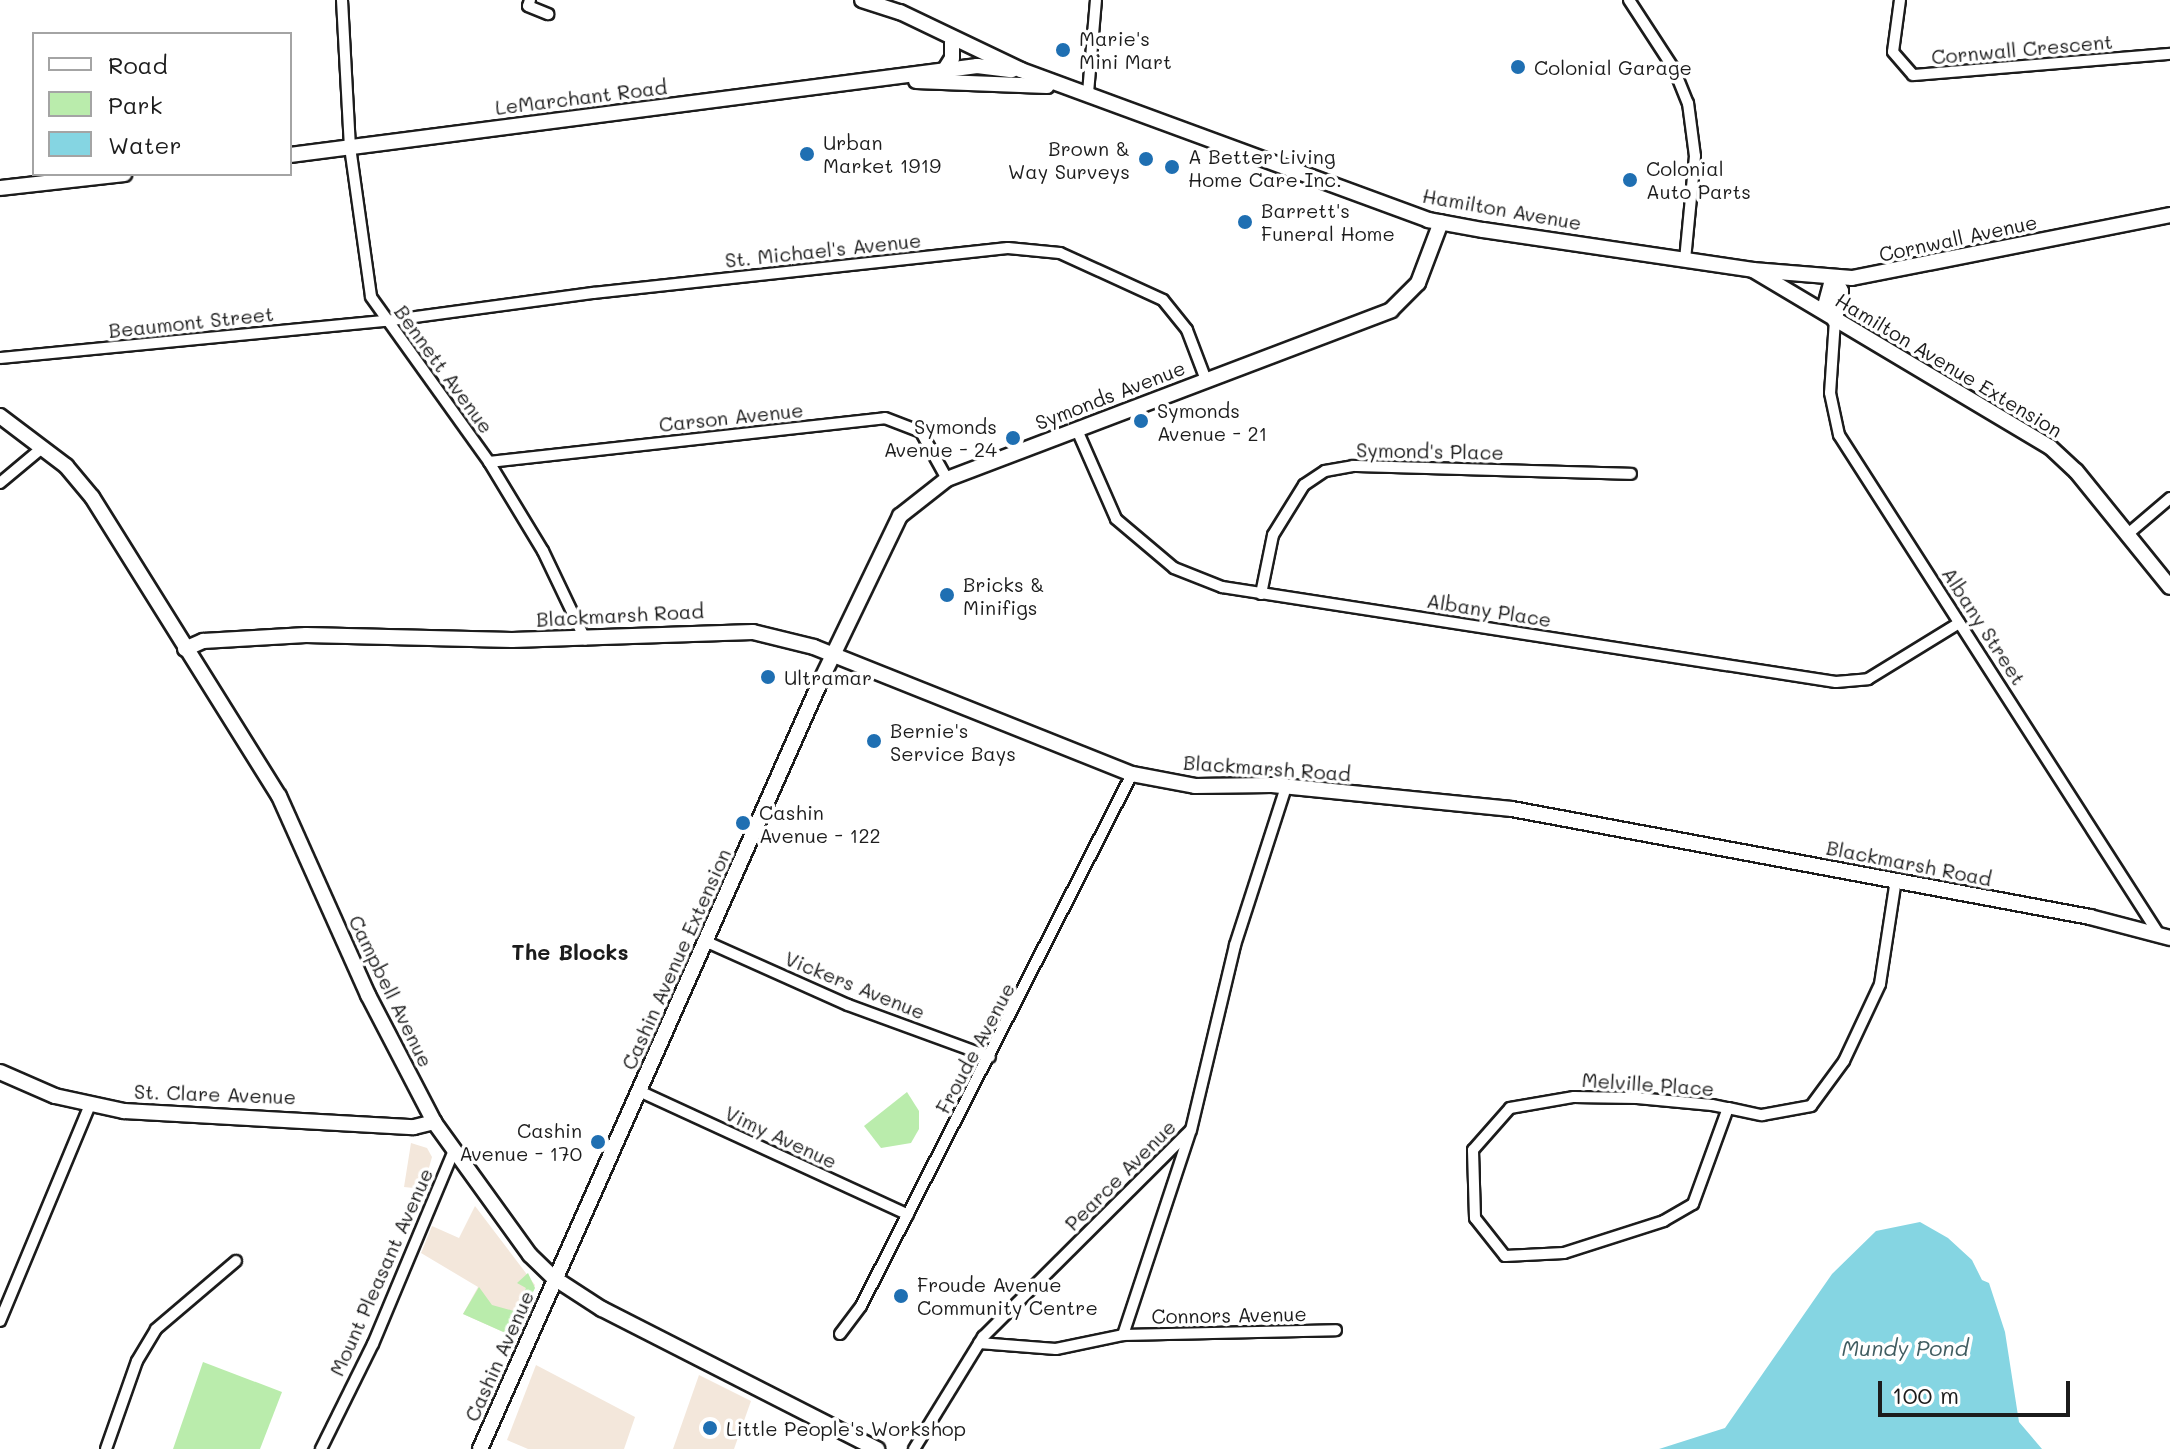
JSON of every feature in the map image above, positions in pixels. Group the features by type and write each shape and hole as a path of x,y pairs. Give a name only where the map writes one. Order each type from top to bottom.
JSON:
{"street":[{"name":"Bennett Avenue","path":"342,0 350,147 371,297 489,462 543,551 585,639"},
{"path":"530,0 528,6 548,14"},
{"name":"Hamilton Avenue","path":"862,0 936,28 1021,70 1441,222 1753,270"},
{"path":"1088,93 1096,0"},
{"path":"1629,0 1674,69 1688,103 1695,156 1685,259"},
{"name":"Cornwall Crescent","path":"1900,0 1893,52 1913,75 2170,54"},
{"name":"Hamilton Avenue","path":"936,28 993,81 1072,88"},
{"path":"944,71 952,58 952,42"},
{"name":"LeMarchant Road","path":"292,155 977,66 1021,70"},
{"name":"LeMarchant Road","path":"877,80 993,81"},
{"path":"0,188 106,176"},
{"name":"Cornwall Avenue","path":"1753,270 1833,277 1886,274 2170,215"},
{"name":"Symonds Avenue","path":"834,655 892,528 921,494 947,479 1391,310 1418,283 1441,222"},
{"name":"St. Michael's Avenue","path":"386,321 593,293 1008,248 1060,253 1163,300 1187,330 1206,380"},
{"name":"Hamilton Avenue Extension","path":"1753,270 2050,447 2129,533 2170,587"},
{"name":"Albany Street","path":"1833,277 1841,291 1835,320 1830,393 1839,435 2165,937"},
{"name":"Beaumont Street","path":"0,358 386,321"},
{"name":"Campbell Avenue","path":"0,416 43,447 92,497 279,796 368,995 434,1122 453,1153 554,1278 602,1309 877,1449"},
{"name":"Carson Avenue","path":"489,462 885,418 921,432 947,479"},
{"name":"Albany Place","path":"1077,430 1104,497 1135,538 1195,578 1261,594 1836,682 1868,679 1959,623"},
{"path":"0,483 43,447"},
{"name":"Symond's Place","path":"1261,594 1273,535 1304,485 1325,471 1353,466 1631,474"},
{"path":"2129,533 2170,498"},
{"name":"Blackmarsh Road","path":"185,649 203,641 306,635 585,639 734,631 769,635 834,655 1132,774 1195,786 1286,787 1512,809 2090,917 2165,937"},
{"name":"Cashin Avenue Extension","path":"554,1278 834,655"},
{"name":"Froude Avenue","path":"840,1334 861,1306 1132,774"},
{"name":"Pearce Avenue","path":"914,1449 979,1343 1191,1130 1235,945 1286,787"},
{"name":"Melville Place","path":"1728,1108 1693,1204 1664,1221 1564,1253 1505,1256 1475,1218 1473,1150 1510,1108 1574,1097 1728,1108 1762,1115 1811,1106 1844,1061 1880,984 1896,880"},
{"name":"Vickers Avenue","path":"707,942 848,1005 990,1057"},
{"name":"St. Clare Avenue","path":"0,1072 32,1088 90,1105 163,1115 254,1114 414,1127 434,1122"},
{"name":"Vimy Avenue","path":"639,1091 908,1215"},
{"path":"0,1321 90,1105"},
{"name":"Connors Avenue","path":"1123,1335 1191,1130"},
{"name":"Mount Pleasant Avenue","path":"321,1449 373,1344 453,1153"},
{"path":"106,1449 137,1361 156,1329 236,1261"},
{"name":"Cashin Avenue","path":"484,1448 554,1278"},
{"name":"Connors Avenue","path":"979,1343 1056,1349 1123,1335 1336,1330"}],"shaded area":[{"path":"411,1143 427,1148 432,1157 423,1189 404,1187"},
{"path":"475,1206 535,1285 512,1336 463,1314 478,1287 421,1253 432,1226 459,1238"},
{"path":"536,1365 635,1417 624,1449 528,1449 507,1440"},
{"path":"699,1375 751,1401 734,1449 673,1449"}],"green space":[{"path":"907,1092 919,1111 919,1129 911,1143 881,1148 864,1126"},
{"path":"528,1273 535,1288 512,1336 463,1314 479,1287 492,1305 514,1311 526,1288 517,1283"},
{"path":"203,1362 282,1392 260,1449 173,1449"}],"water":[{"name":"Mundy Pond","path":"1920,1222 1948,1238 1972,1260 1982,1280 1989,1283 2005,1332 2019,1422 2042,1449 1659,1449 1725,1428 1832,1274 1876,1231"}],"place":[{"name":"Marie's Mini Mart","path":"1063,50"},
{"name":"Colonial Garage","path":"1518,67"},
{"name":"Urban Market 1919","path":"807,154"},
{"name":"Brown & Way Surveys","path":"1146,159"},
{"name":"A Better Living Home Care Inc.","path":"1172,167"},
{"name":"Colonial Auto Parts","path":"1630,180"},
{"name":"Barrett's Funeral Home","path":"1245,222"},
{"name":"Symonds Avenue - 21","path":"1141,421"},
{"name":"Symonds Avenue - 24","path":"1013,438"},
{"name":"Bricks & Minifigs","path":"947,595"},
{"name":"Ultramar","path":"768,677"},
{"name":"Bernie's Service Bays","path":"874,741"},
{"name":"Cashin Avenue - 122","path":"743,823"},
{"name":"Cashin Avenue - 170","path":"598,1142"},
{"name":"Froude Avenue Community Centre","path":"901,1296"},
{"name":"Little People's Workshop","path":"710,1428"}],"district":[{"name":"The Blocks","path":"570,952"}]}
